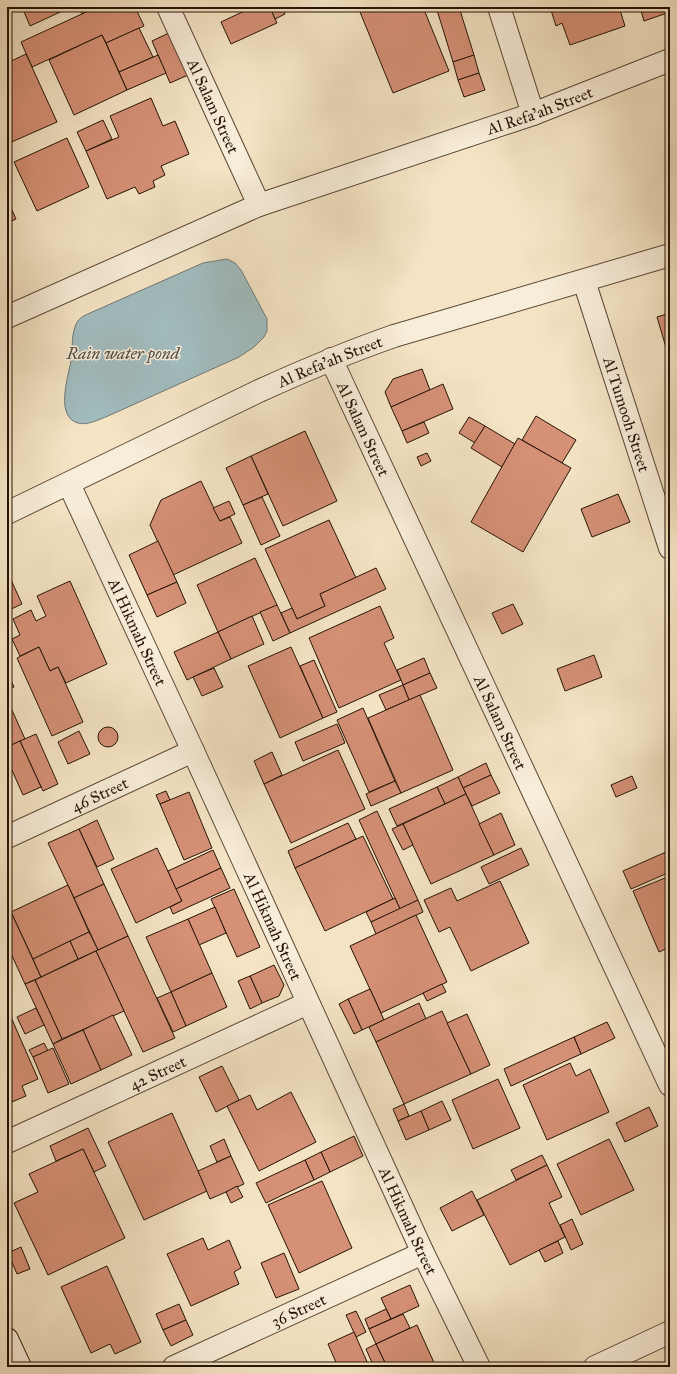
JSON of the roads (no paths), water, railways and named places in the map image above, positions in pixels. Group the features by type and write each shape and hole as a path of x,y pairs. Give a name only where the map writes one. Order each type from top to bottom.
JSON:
{"street":[{"name":"Al Salam Street","path":"168,7 259,205"},
{"path":"499,7 533,114"},
{"name":"Al Refa'ah Street","path":"7,317 259,205 533,114 670,60"},
{"name":"Al Refa'ah Street","path":"7,513 259,391 331,360 394,336 670,255"},
{"name":"Al Tumooh Street","path":"584,281 670,548"},
{"name":"Al Salam Street","path":"331,360 670,1085"},
{"name":"Al Hikmah Street","path":"68,484 193,751 422,1253 479,1367"},
{"name":"46 Street","path":"7,837 193,751"},
{"name":"42 Street","path":"7,1142 308,1003"},
{"name":"36 Street","path":"174,1367 422,1253"},
{"path":"595,1367 670,1332"},
{"path":"7,1339 20,1367"}],"water":[{"name":"Rain water pond","path":"227,259 235,263 241,270 267,319 267,331 264,337 254,347 239,357 108,416 85,424 78,423 71,419 67,413 65,396 72,357 73,335 76,324 79,320 87,314 203,263"}]}
